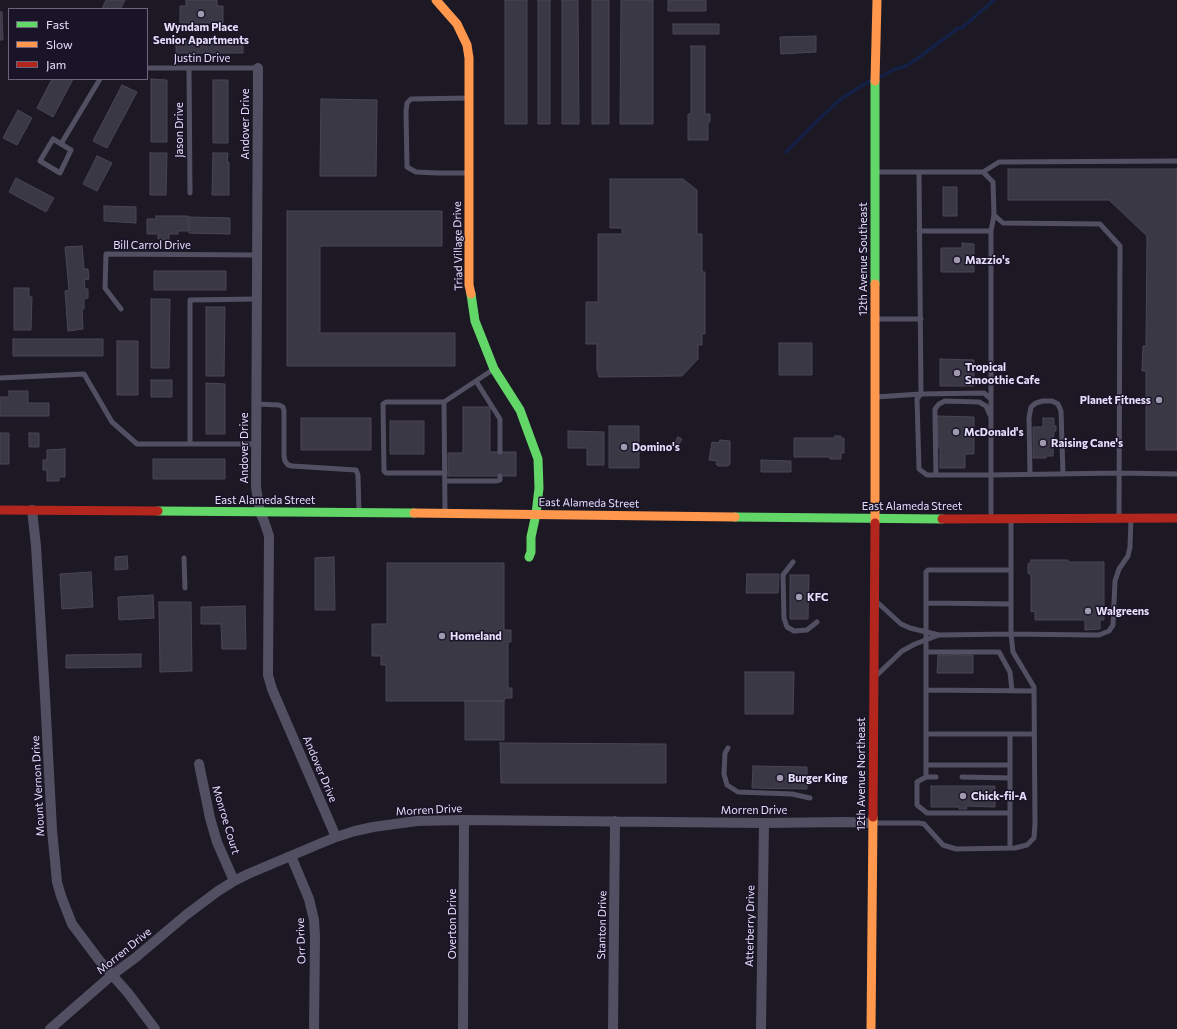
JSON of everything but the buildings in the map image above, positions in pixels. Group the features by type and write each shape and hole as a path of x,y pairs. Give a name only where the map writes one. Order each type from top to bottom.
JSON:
{"street":[{"name":"Triad Village Drive","path":"436,0 457,24 466,45 469,58 469,285 475,322 494,369 520,410 538,459 539,488 536,514 531,537 531,552 529,557"},
{"name":"12th Avenue Southeast","path":"875,518 875,86 877,0"},
{"name":"Andover Drive","path":"258,68 256,487 260,512 269,536 268,675 269,681 336,836"},
{"name":"East Alameda Street","path":"0,510 875,518 1177,518"},
{"name":"Mount Vernon Drive","path":"32,510 45,696 52,830 57,882 72,924 155,1029"},
{"name":"12th Avenue Northeast","path":"871,1029 875,518"},
{"name":"Monroe Court","path":"199,764 210,818 217,842 234,881"},
{"name":"Morren Drive","path":"50,1029 112,975 218,891 234,881 336,836 373,827 417,821 464,820 873,823"},
{"name":"Overton Drive","path":"463,1029 464,820"},
{"name":"Stanton Drive","path":"613,1029 615,821"},
{"name":"Atterberry Drive","path":"761,1029 764,823"},
{"name":"Orr Drive","path":"291,856 308,899 314,920 314,1029"}],"lane":[{"name":"Justin Drive","path":"148,68 258,68"},
{"name":"Jason Drive","path":"189,68 190,193"},
{"path":"61,144 99,80"},
{"path":"469,173 416,172 407,167 406,112 407,103 411,99 470,98"},
{"path":"53,139 61,144 72,150 60,172 40,161 53,139"},
{"path":"875,172 983,172 999,162 1177,161"},
{"path":"919,172 921,394 917,399 918,469 926,475 1119,473 1177,474"},
{"path":"983,172 993,182 994,215 991,231 991,518"},
{"path":"994,215 1003,223 1100,224 1120,246 1119,518"},
{"path":"920,231 991,231"},
{"name":"Bill Carrol Drive","path":"121,309 105,288 106,254 258,255"},
{"path":"190,444 190,300 257,300"},
{"path":"875,319 921,319"},
{"path":"444,473 386,473 384,471 384,404 386,402 444,402 494,369"},
{"path":"0,378 84,374 112,422 137,444 256,444"},
{"path":"476,381 500,419 500,452"},
{"path":"875,397 921,394 984,393 991,399"},
{"path":"936,475 935,417 936,409 939,404 945,401 979,402 986,406 991,416"},
{"path":"444,402 445,514"},
{"path":"1030,474 1029,418 1031,407 1036,403 1052,402 1058,404 1061,410 1063,474"},
{"path":"256,404 279,405 283,407 284,456 288,465 356,470 358,475 359,513"},
{"path":"445,481 497,481 500,478"},
{"path":"873,823 924,824 943,845 956,849 1010,848 1027,845 1034,838 1034,687 1013,652 1011,634 1011,518"},
{"path":"874,599 901,624 940,635 1099,635 1109,631 1113,625 1115,581 1119,569 1128,556 1130,546 1131,518"},
{"path":"184,558 185,588"},
{"path":"793,562 783,574 784,618 787,627 794,631 807,630 817,622"},
{"path":"926,777 926,572 928,570 1011,570"},
{"path":"926,603 1011,604"},
{"path":"874,678 902,651 940,635"},
{"path":"926,652 999,652 1010,672 1012,691"},
{"path":"926,690 1034,691"},
{"path":"926,734 1034,734"},
{"path":"1010,734 1010,848"},
{"path":"728,748 725,753 724,774 727,784 738,792 792,794 810,798"},
{"path":"926,765 1010,765"},
{"path":"936,777 926,777 918,782 917,805 927,813 1010,813"},
{"path":"962,777 1010,778"}],"waterway":[{"path":"880,77 895,69 906,66 918,58 957,29 963,27 994,0"},
{"path":"786,152 842,98 870,81"}],"traffic: fast":[{"path":"875,81 875,284"},
{"path":"471,294 475,321 494,369 520,410 538,459 539,488 536,514 531,537 531,552 529,557"},
{"path":"158,511 414,513"},
{"path":"735,517 942,519"}],"traffic: slow":[{"path":"436,0 457,24 467,45 469,58 469,285 471,294"},
{"path":"875,81 877,0"},
{"path":"875,284 875,523"},
{"path":"414,513 735,517"},
{"path":"871,1029 873,817"}],"traffic: jam":[{"path":"0,510 158,511"},
{"path":"942,519 1177,518"},
{"path":"873,817 875,523"}],"place":[{"name":"Wyndam Place Senior Apartments","path":"201,14"},
{"name":"Mazzio's","path":"957,260"},
{"name":"Tropical Smoothie Cafe","path":"957,373"},
{"name":"Planet Fitness","path":"1159,400"},
{"name":"McDonald's","path":"956,432"},
{"name":"Raising Cane's","path":"1043,443"},
{"name":"Domino's","path":"624,447"},
{"name":"KFC","path":"799,597"},
{"name":"Walgreens","path":"1088,611"},
{"name":"Homeland","path":"442,636"},
{"name":"Burger King","path":"780,778"},
{"name":"Chick-fil-A","path":"963,796"}]}
